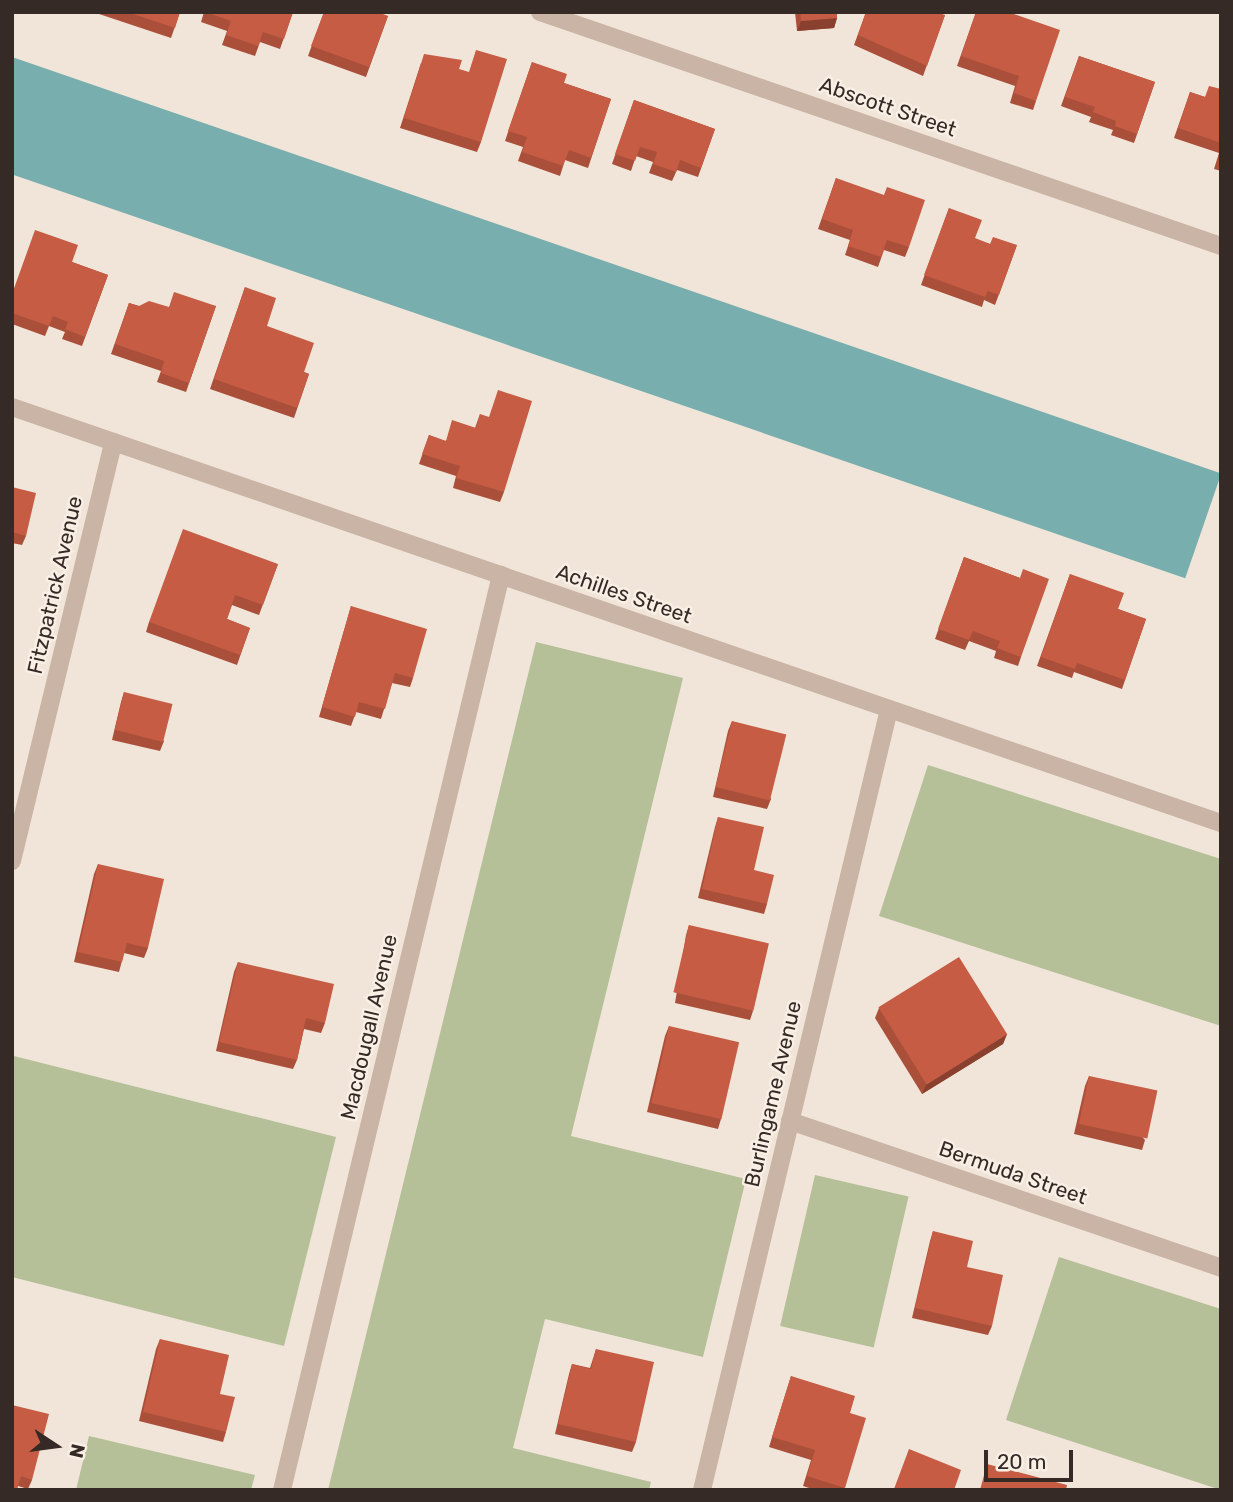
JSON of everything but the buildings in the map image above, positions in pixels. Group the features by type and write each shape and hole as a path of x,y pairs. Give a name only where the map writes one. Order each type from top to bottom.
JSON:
{"street":[{"name":"Abscott Street","path":"540,12 1221,246"},
{"name":"Achilles Street","path":"12,407 1221,823"},
{"name":"Fitzpatrick Avenue","path":"12,861 113,442"},
{"name":"Macdougall Avenue","path":"282,1490 501,575"},
{"name":"Burlingame Avenue","path":"702,1490 889,709"},
{"name":"Bermuda Street","path":"790,1121 1221,1268"}],"green space":[{"path":"536,642 683,678 571,1136 746,1179 703,1357 545,1319 513,1448 651,1482 649,1490 328,1490"},
{"path":"928,765 1221,859 1221,1026 879,916"},
{"path":"14,1056 336,1137 284,1346 12,1277"},
{"path":"815,1175 909,1197 874,1348 780,1326"},
{"path":"1059,1257 1221,1309 1221,1490 1006,1420"},
{"path":"89,1436 255,1475 251,1490 76,1490"}],"water":[{"path":"12,57 1221,473 1185,578 12,174"}]}
